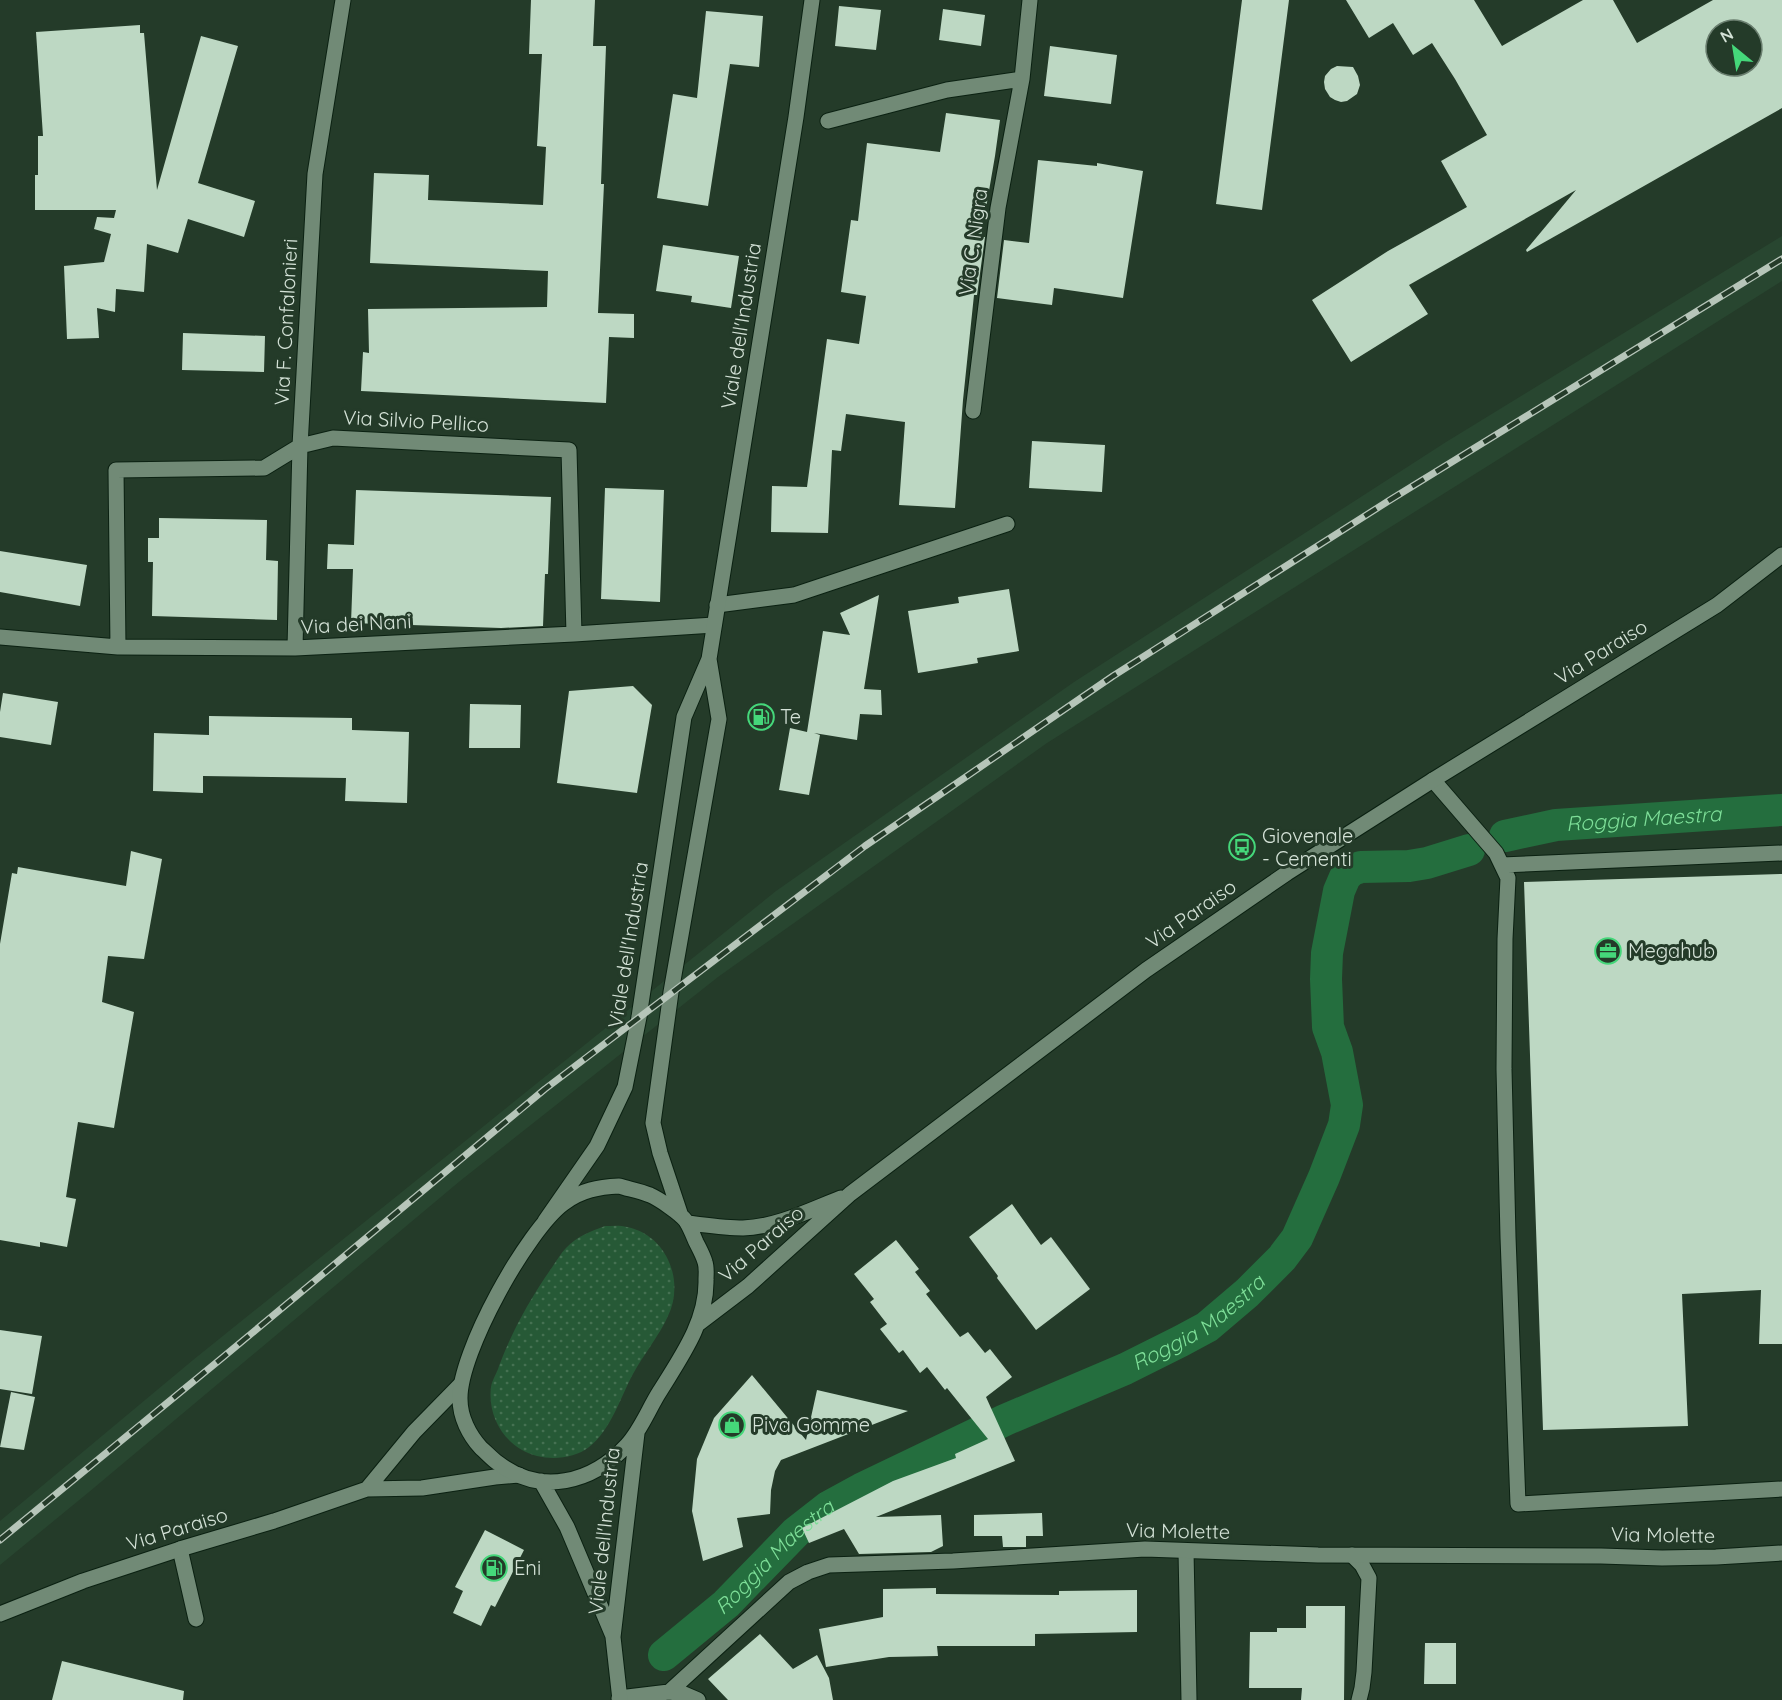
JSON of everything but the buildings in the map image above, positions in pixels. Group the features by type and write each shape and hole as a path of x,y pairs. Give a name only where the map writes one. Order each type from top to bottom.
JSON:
{"street":[{"name":"Via F. Confalonieri","path":"295,648 300,446 315,174 343,0"},
{"name":"Viale dell'Industria","path":"545,1221 597,1146 625,1087 639,1017 684,717 709,659 771,275 812,0"},
{"name":"Via C. Nigra","path":"973,411 998,208 1022,79 1030,0"},
{"path":"828,121 947,90 1022,79"},
{"name":"Via Silvio Pellico","path":"118,647 116,470 264,468 300,446 333,438 569,450 574,634"},
{"path":"717,605 794,595 1007,524"},
{"name":"Via Paraiso","path":"698,1324 748,1286 850,1194 1146,970 1287,873 1717,605 1782,555"},
{"name":"Via dei Nani","path":"0,637 118,647 295,648 714,625"},
{"name":"Viale dell'Industria","path":"698,1324 706,1296 706,1264 684,1219 660,1153 653,1123 671,992 719,719 709,659"},
{"path":"1433,780 1496,853 1508,878 1504,1069 1518,1504 1782,1489"},
{"path":"1502,865 1782,853"},
{"path":"684,1219 650,1195 619,1186 598,1187 564,1203 545,1221 515,1261 471,1350 461,1384 460,1400 463,1419 476,1442 498,1463 519,1476 557,1483 580,1478 605,1465 628,1444 677,1364 698,1324"},
{"name":"Via Paraiso","path":"684,1219 743,1228 766,1225 850,1194"},
{"path":"367,1489 414,1432 461,1384"},
{"name":"Viale dell'Industria","path":"620,1699 613,1637 637,1430"},
{"name":"Via Paraiso","path":"0,1614 83,1581 367,1489 422,1488 495,1477 519,1476"},
{"name":"Viale dell'Industria","path":"541,1481 567,1527 613,1637"},
{"path":"180,1549 196,1618"},
{"name":"Via Molette","path":"669,1692 789,1582 829,1565 953,1561 1145,1549 1352,1555 1662,1558 1782,1553"},
{"path":"1186,1551 1189,1700"},
{"path":"1352,1555 1362,1565 1369,1578 1364,1672 1359,1700"},
{"path":"620,1699 669,1692 684,1694 698,1700"}],"shaded area":[{"path":"1782,236 1782,281 1047,743 718,977 460,1181 0,1565 0,1521 193,1360 776,891 1074,682 1446,442"},
{"path":"605,1226 624,1226 641,1232 653,1239 662,1249 673,1275 673,1302 668,1316 633,1374 609,1423 597,1440 583,1451 571,1456 550,1458 537,1456 517,1447 501,1430 492,1410 492,1384 523,1314 561,1254 579,1237"}],"waterway":[{"name":"Roggia Maestra","path":"1505,836 1556,825 1782,810"},
{"name":"Roggia Maestra","path":"664,1655 726,1604 796,1532 828,1507 1005,1420 1125,1369 1181,1341 1207,1327 1247,1293 1282,1258 1297,1238 1344,1125 1347,1105 1337,1052 1328,1027 1326,979 1327,953 1339,891 1345,877 1352,870 1361,867 1409,866 1469,850"}],"railway":[{"path":"0,1540 545,1089 865,846 1113,676 1390,500 1782,259"}],"place":[{"name":"Te","path":"761,717"},
{"name":"Giovenale - Cementi","path":"1242,847"},
{"name":"Megahub","path":"1608,951"},
{"name":"Piva Gomme","path":"732,1425"},
{"name":"Eni","path":"494,1568"}]}
